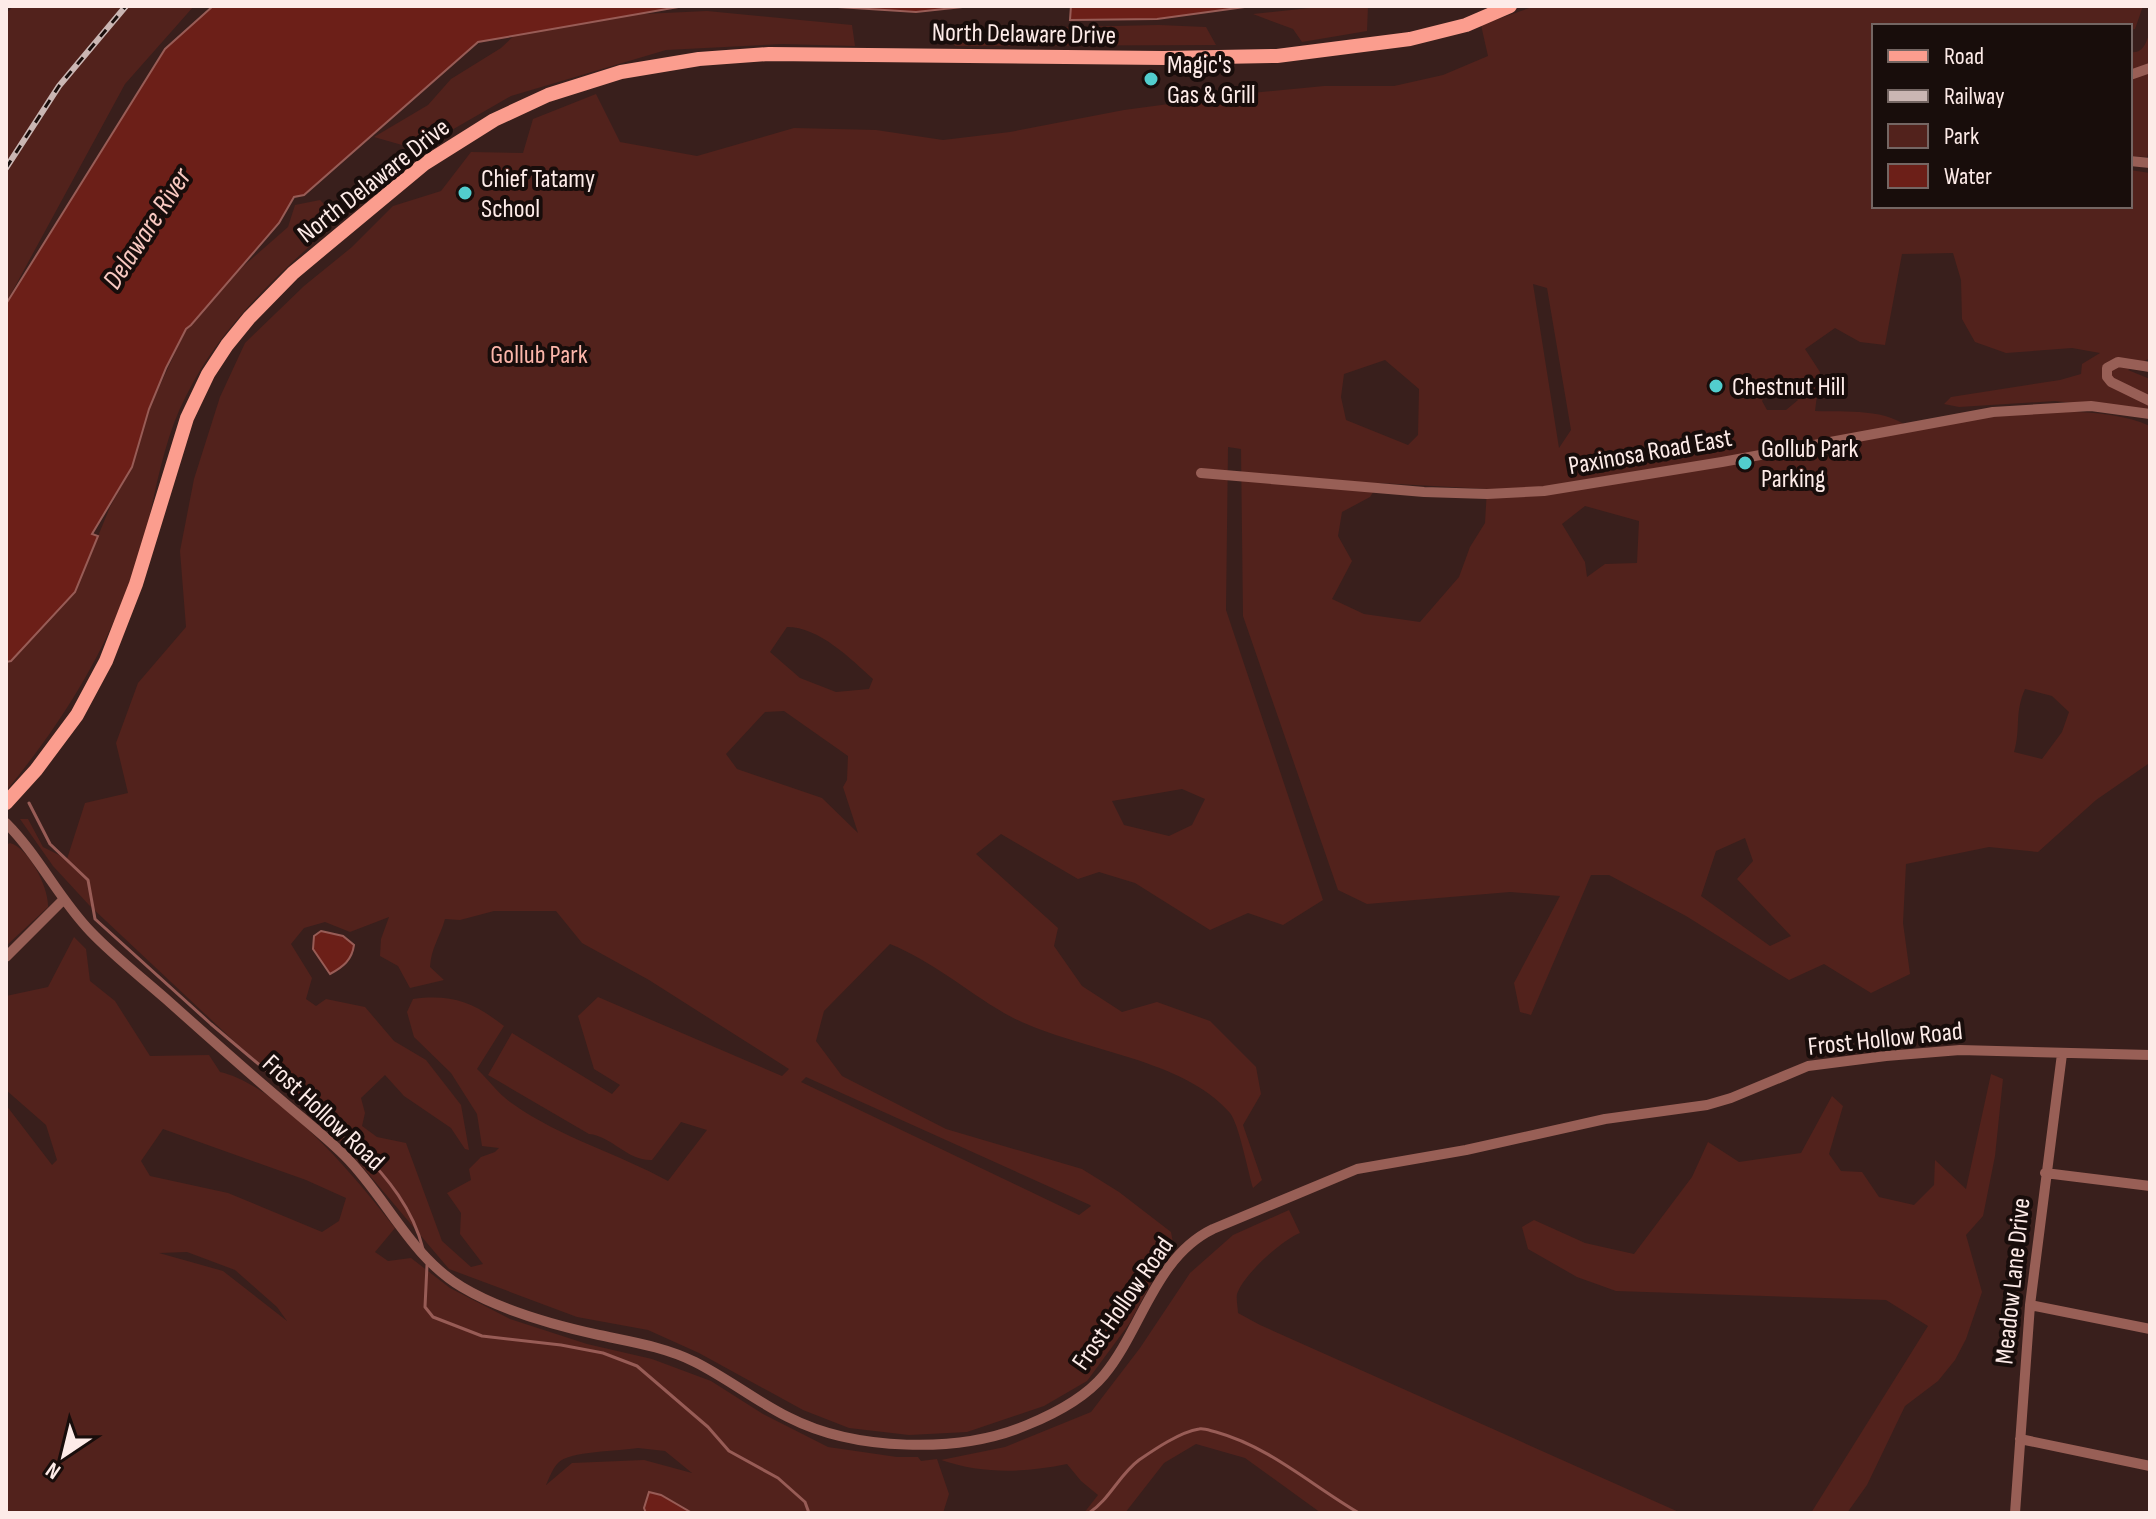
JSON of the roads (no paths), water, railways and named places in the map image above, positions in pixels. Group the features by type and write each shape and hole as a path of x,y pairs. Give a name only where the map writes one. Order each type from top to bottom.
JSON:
{"main road":[{"name":"North Delaware Drive","path":"6,803 36,770 77,715 106,661 136,584 187,418 208,374 227,345 293,273 424,164 494,120 548,95 621,72 699,59 769,54 1164,58 1277,56 1410,39 1466,25 1510,6"}],"street":[{"path":"2150,367 2118,362 2107,368 2107,377 2111,382 2150,401"},
{"name":"Paxinosa Road East","path":"1201,473 1424,492 1487,494 1544,491 1706,465 1993,412 2091,406 2150,414"},
{"name":"Frost Hollow Road","path":"8,830 104,945 346,1157 383,1200 417,1250 460,1286 491,1303 597,1335 646,1344 695,1362 785,1416 813,1428 840,1436 885,1442 925,1445 1001,1434 1027,1425 1083,1395 1107,1371 1155,1288 1195,1239 1357,1169 1466,1150 1605,1119 1707,1105 1808,1066 1960,1050 2150,1055"},
{"path":"6,957 64,899"},
{"name":"Meadow Lane Drive","path":"2015,1513 2030,1305 2062,1054"},
{"path":"2045,1173 2150,1186"},
{"path":"2030,1305 2150,1329"},
{"path":"2020,1439 2150,1466"}],"water":[{"name":"Delaware River","path":"213,6 684,6 478,42 304,195 294,197 279,223 186,329 149,409 132,467 92,534 98,536 75,592 11,661 6,662 6,304 165,49"},
{"path":"822,6 972,6 916,12"},
{"path":"1071,6 1252,6 1157,19 1070,20"},
{"path":"321,931 343,936 354,945 346,962 330,974 313,949 314,936"},
{"path":"649,1492 661,1495 692,1513 646,1513 644,1508"}],"waterway":[{"path":"29,803 50,844 88,880 95,919 211,1024 359,1149 398,1195 413,1221 423,1249"},
{"path":"427,1265 425,1307 433,1317 482,1336 603,1353 637,1366 708,1427 729,1451 778,1478 805,1502 809,1513"},
{"path":"1089,1513 1139,1460 1176,1437 1201,1429 1254,1447 1359,1513"}],"railway":[{"path":"6,168 59,86 126,6"}],"place":[{"name":"Magic's Gas & Grill","path":"1151,79"},
{"name":"Chief Tatamy School","path":"465,193"},
{"name":"Chestnut Hill","path":"1716,386"},
{"name":"Gollub Park Parking","path":"1745,463"}],"park label":[{"name":"Gollub Park","path":"539,354"}]}
